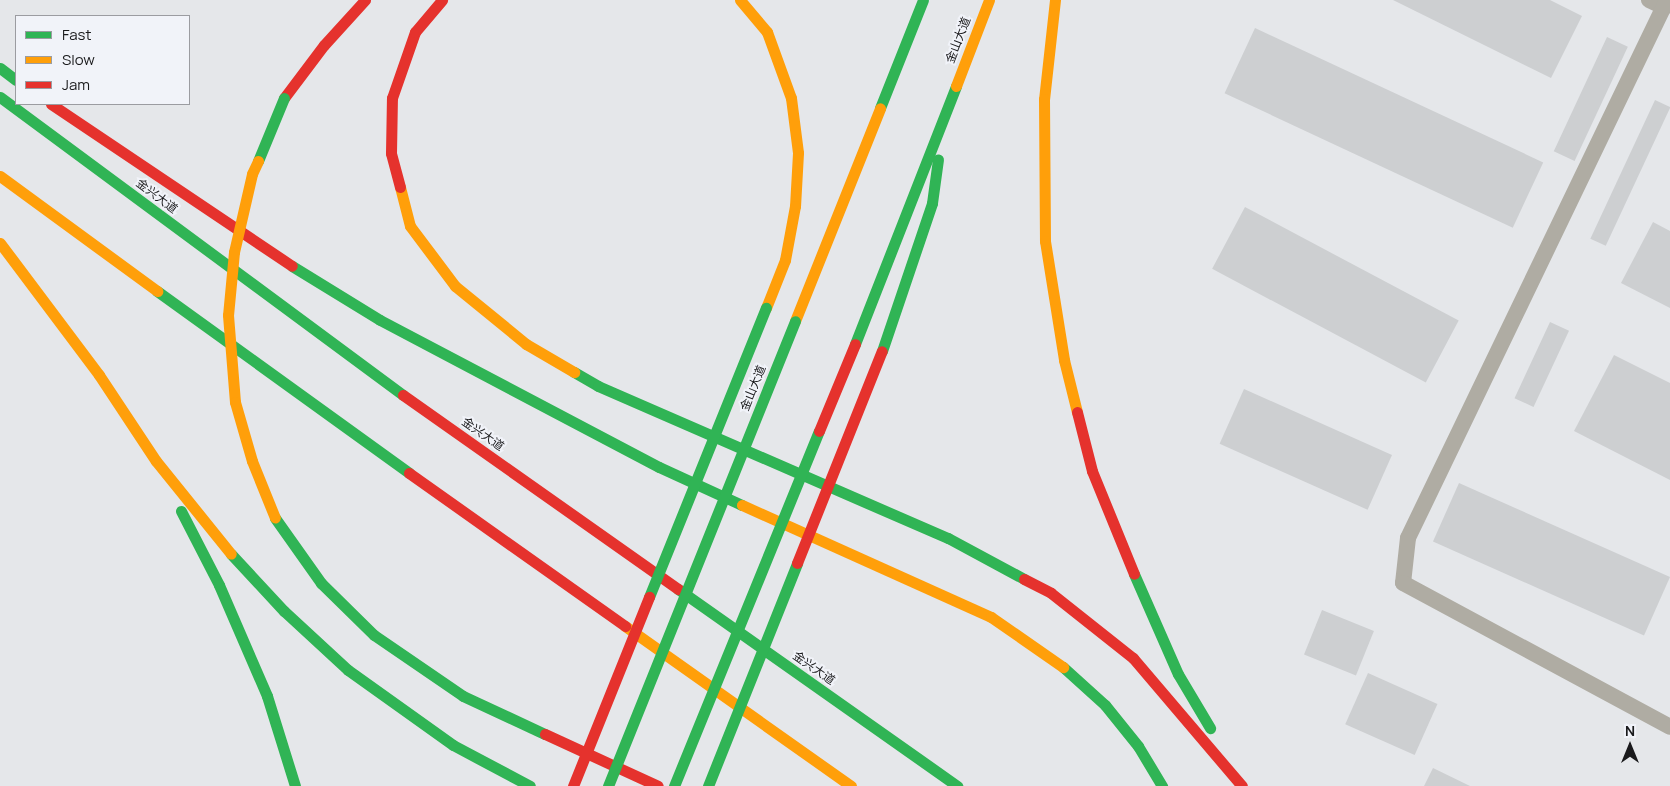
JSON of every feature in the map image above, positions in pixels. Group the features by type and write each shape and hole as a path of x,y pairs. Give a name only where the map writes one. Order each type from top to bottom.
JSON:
{"highway":[{"path":"365,0 324,45 284,98 252,174 234,252 228,315 235,402 252,461 275,518 321,583 374,636 462,696 658,786"},
{"path":"442,0 415,32 392,98 391,153 410,226 455,286 526,344 598,386 948,538 1051,593 1133,658 1242,786"},
{"path":"573,786 785,260 795,206 798,153 791,98 767,32 740,0"},
{"name":"金山大道","path":"608,786 923,0"},
{"name":"金山大道","path":"674,786 855,344 988,0"},
{"path":"1055,0 1044,99 1046,241 1064,360 1092,471 1132,569 1178,674 1242,786"},
{"path":"0,68 15,79"},
{"name":"金兴大道","path":"0,97 370,371 957,786"},
{"path":"52,105 284,261 380,320 658,467 991,617 1056,660 1105,705 1138,746 1162,786"},
{"path":"708,786 882,352 932,202 943,116"},
{"path":"0,176 306,400 851,786"},
{"path":"0,243 99,375 156,461 228,551 284,611 348,670 453,745 530,786"},
{"path":"156,461 219,585 259,679 295,786"}],"lane":[{"path":"1649,0 1666,4 1408,538 1403,583 1670,727"}],"building":[{"path":"1393,0 1550,0 1582,16 1551,78"},
{"path":"1255,28 1543,162 1513,228 1225,93"},
{"path":"1607,37 1628,47 1575,161 1554,151"},
{"path":"1655,100 1670,108 1606,246 1590,239"},
{"path":"1245,207 1459,321 1426,382 1212,269"},
{"path":"1653,222 1670,231 1670,308 1621,283"},
{"path":"1550,322 1569,331 1534,407 1515,398"},
{"path":"1614,355 1670,383 1670,480 1574,431"},
{"path":"1244,389 1392,455 1368,510 1220,444"},
{"path":"1459,483 1670,577 1644,635 1433,541"},
{"path":"1322,610 1374,631 1356,675 1304,655"},
{"path":"1368,673 1437,704 1415,755 1345,724"},
{"path":"1433,768 1470,786 1424,786"}],"traffic: fast":[{"path":"880,108 923,0"},
{"path":"0,68 15,79"},
{"path":"855,344 956,86"},
{"path":"0,97 403,395"},
{"path":"258,161 284,98"},
{"path":"882,351 932,203 938,159"},
{"path":"292,266 380,320 659,467 742,505"},
{"path":"157,291 409,473"},
{"path":"649,597 766,308"},
{"path":"608,786 795,321"},
{"path":"574,372 598,386 948,538 1024,579"},
{"path":"674,786 819,431"},
{"path":"181,511 219,585 267,696 295,786"},
{"path":"275,518 321,583 374,635 463,696 545,734"},
{"path":"231,554 284,611 348,670 453,745 530,786"},
{"path":"708,786 797,563"},
{"path":"1134,574 1178,674 1210,728"},
{"path":"678,589 957,786"},
{"path":"1063,667 1105,705 1138,746 1162,786"}],"traffic: slow":[{"path":"740,0 767,32 791,98 798,153 795,206 785,260 766,308"},
{"path":"956,86 989,0"},
{"path":"1055,0 1044,99 1045,241 1064,360 1077,412"},
{"path":"795,321 880,108"},
{"path":"258,161 252,174 234,252 228,315 235,402 252,461 275,518"},
{"path":"0,176 157,291"},
{"path":"400,187 410,226 455,286 526,344 574,372"},
{"path":"0,243 99,375 156,461 231,554"},
{"path":"742,505 991,617 1063,667"},
{"path":"625,626 851,786"}],"traffic: jam":[{"path":"284,98 324,45 365,0"},
{"path":"400,187 391,153 392,98 415,32 442,0"},
{"path":"52,105 292,266"},
{"path":"819,431 855,344"},
{"path":"797,563 882,351"},
{"path":"403,395 678,589"},
{"path":"1077,412 1092,471 1134,574"},
{"path":"409,473 625,626"},
{"path":"1024,579 1051,593 1133,658 1242,786"},
{"path":"573,786 649,597"},
{"path":"545,734 658,786"}]}
